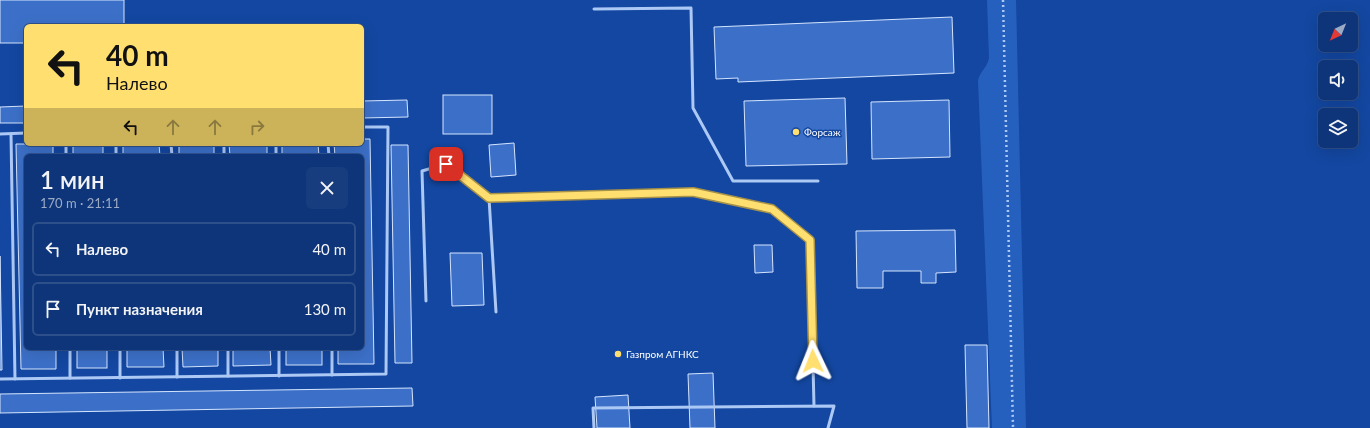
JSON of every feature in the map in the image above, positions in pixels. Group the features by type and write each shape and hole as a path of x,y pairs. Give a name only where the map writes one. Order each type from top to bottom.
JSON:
{"lane":[{"path":"594,9 691,8 693,108 733,181 818,181"},
{"path":"0,379 386,374 388,127 364,128"},
{"path":"0,134 24,133"},
{"path":"11,134 15,379"},
{"path":"426,301 422,171 446,164 489,198 693,192 772,209 810,240 814,406"},
{"path":"489,198 496,312"},
{"path":"70,350 70,378"},
{"path":"120,350 120,378"},
{"path":"177,350 178,377"},
{"path":"228,350 228,376"},
{"path":"279,350 279,376"},
{"path":"332,350 332,375"},
{"path":"594,428 593,408 834,406 828,428"}],"path":[{"path":"1003,0 1013,428"}],"shaded area":[{"path":"987,0 1016,0 1026,428 992,428 978,80 989,58"}],"building":[{"path":"0,0 124,0 124,24 24,24 24,43 0,43"},
{"path":"952,17 954,73 738,82 738,78 716,79 714,27"},
{"path":"443,95 492,95 492,134 443,134"},
{"path":"845,98 847,164 746,166 744,101"},
{"path":"407,100 408,117 364,118 364,101"},
{"path":"949,100 950,157 872,159 871,102"},
{"path":"24,106 24,123 0,123 0,107"},
{"path":"364,139 370,139 374,364 338,364 338,350 364,350 364,154 335,154 334,146 364,146"},
{"path":"514,143 516,175 491,177 489,145"},
{"path":"16,144 24,144 24,146 53,146 53,154 24,154 24,350 56,350 56,369 21,369"},
{"path":"391,145 408,145 412,363 395,363"},
{"path":"73,146 103,146 103,154 73,154"},
{"path":"123,146 159,146 160,154 123,154"},
{"path":"179,146 214,146 214,154 179,154"},
{"path":"229,146 267,146 267,154 230,154"},
{"path":"282,146 318,146 319,154 282,154"},
{"path":"955,230 956,272 936,273 936,283 921,283 921,271 883,271 883,288 857,288 856,231"},
{"path":"754,245 772,245 773,272 755,273"},
{"path":"450,253 482,253 484,305 452,306"},
{"path":"0,256 2,370 0,370"},
{"path":"965,345 987,345 989,428 967,428"},
{"path":"77,350 107,350 107,368 77,368"},
{"path":"127,350 163,350 164,367 127,367"},
{"path":"182,350 218,350 218,366 183,367"},
{"path":"233,350 270,350 271,365 233,366"},
{"path":"286,350 322,350 322,365 286,365"},
{"path":"713,373 715,428 690,428 688,374"},
{"path":"412,388 413,406 0,413 0,394"},
{"path":"628,395 630,428 597,428 595,397"}],"place":[{"name":"Форсаж","path":"796,132"},
{"name":"Газпром АГНКС","path":"618,354"}],"route":[{"path":"446,164 489,198 693,192 772,209 810,240 813,361"}]}
